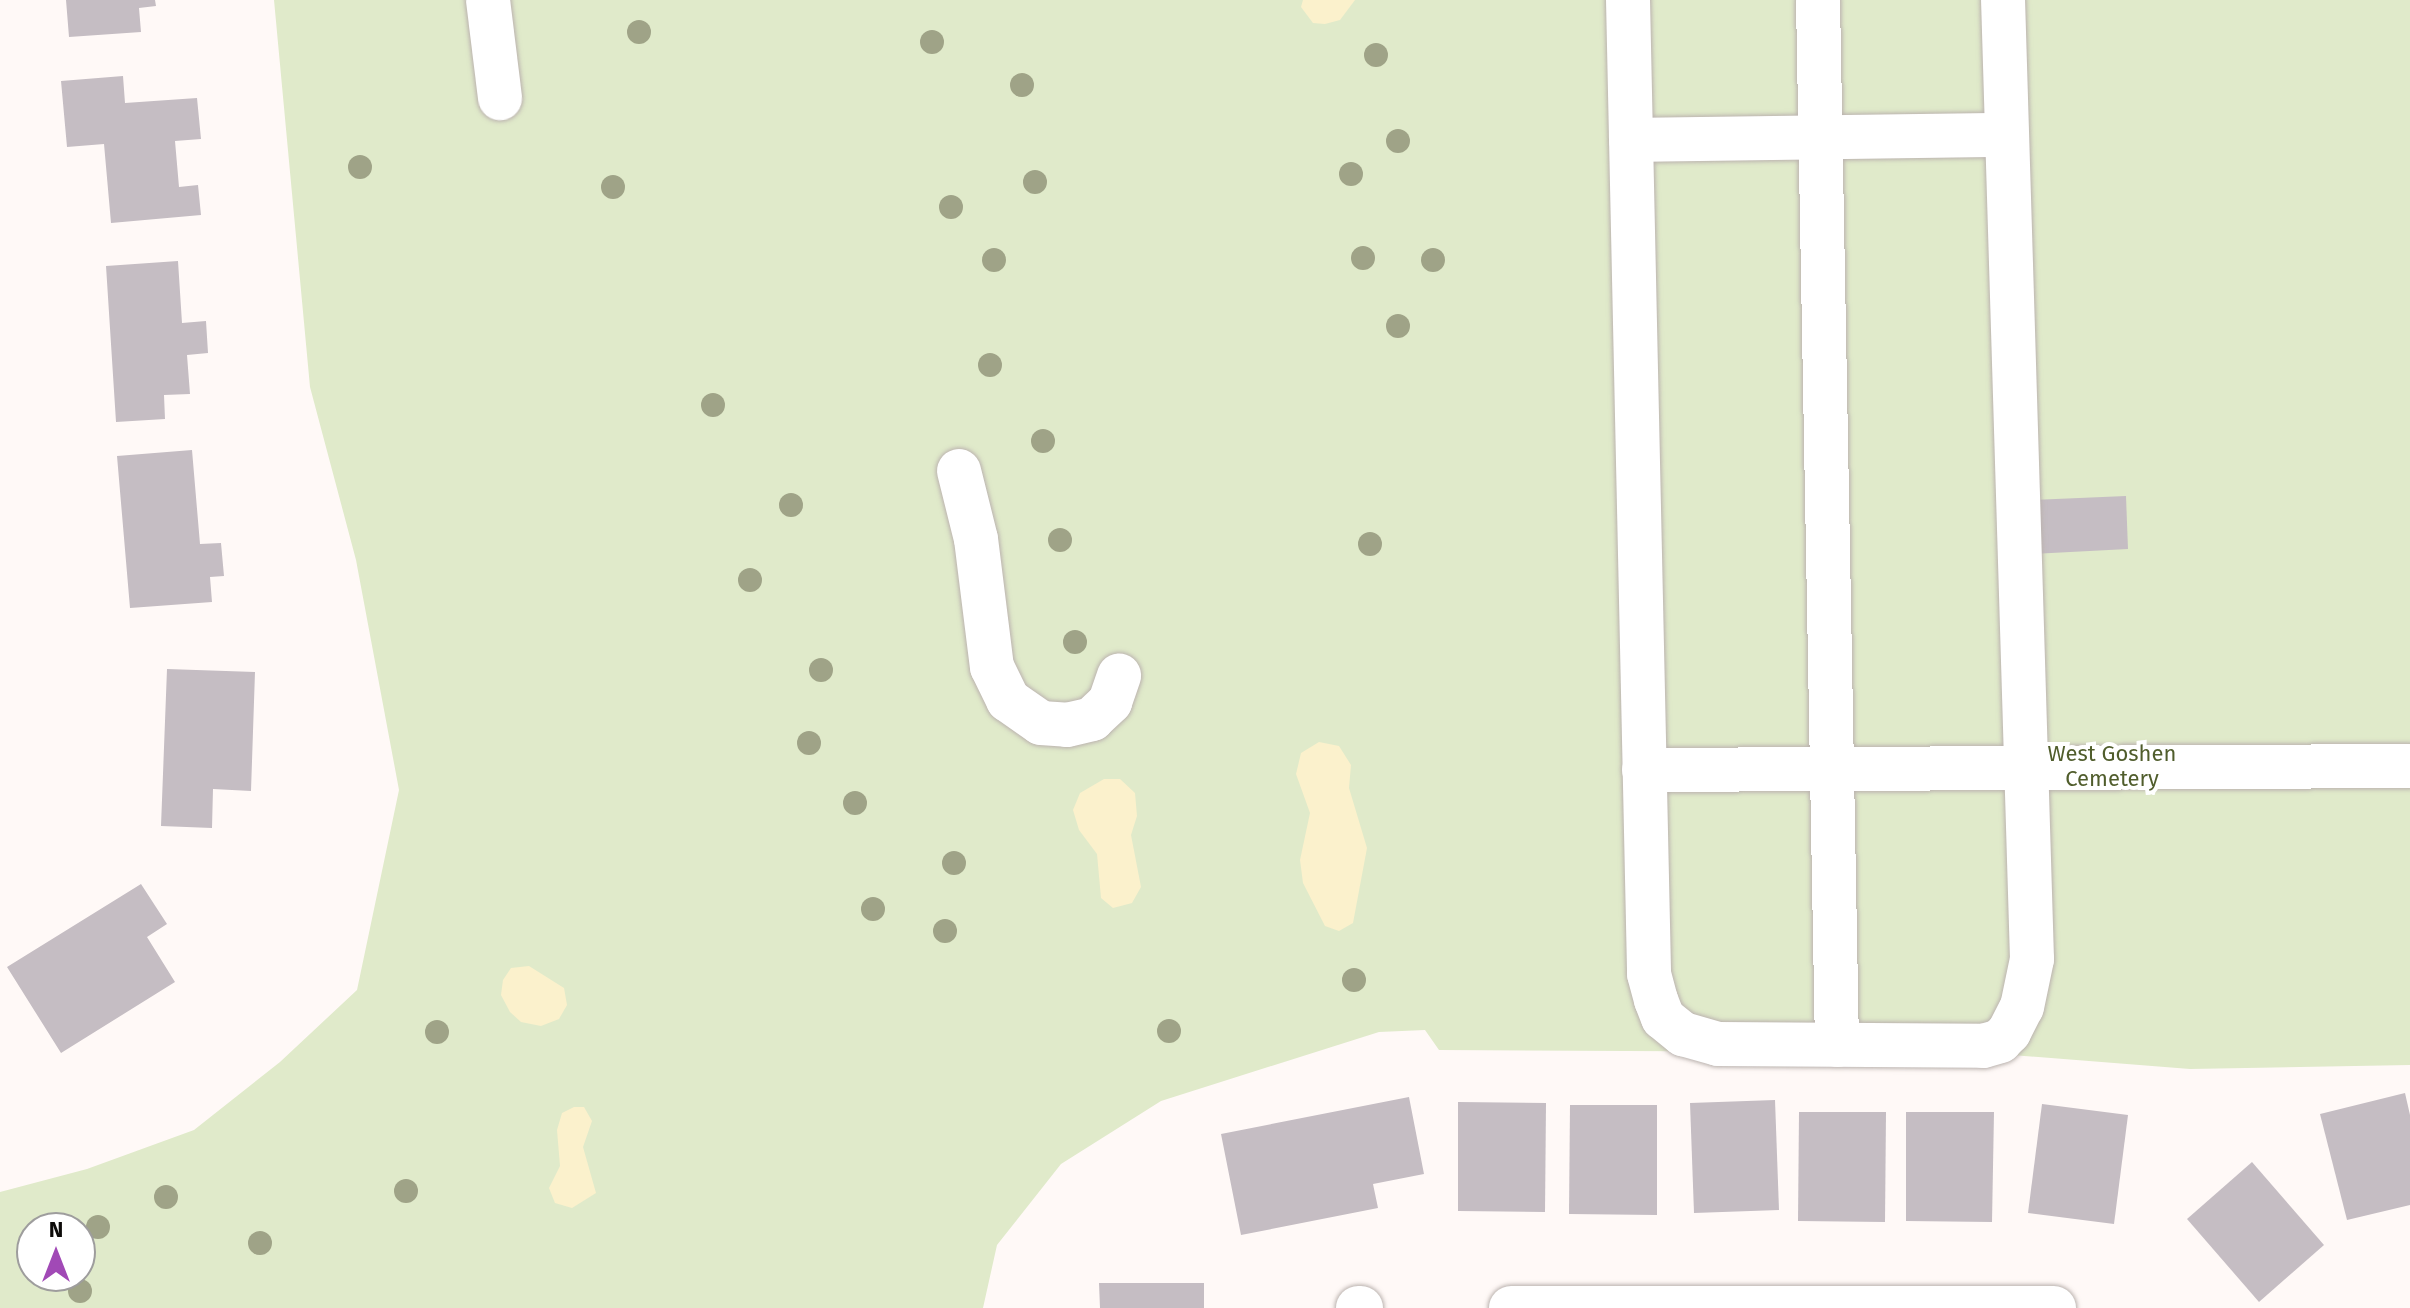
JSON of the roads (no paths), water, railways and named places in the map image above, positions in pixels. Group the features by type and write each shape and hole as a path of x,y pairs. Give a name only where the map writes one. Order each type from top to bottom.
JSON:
{"street":[{"path":"488,0 500,98"},
{"path":"1628,0 1649,974 1663,1018 1683,1034 1718,1044 1983,1046 2000,1041 2009,1032 2022,1007 2032,959 2003,0"},
{"path":"1818,0 1837,1045"},
{"path":"1631,140 2006,135"},
{"path":"959,471 976,539 992,667 1008,700 1041,723 1067,725 1092,719 1110,702 1119,676"},
{"path":"1644,770 1833,772 2410,766"},
{"path":"1511,1308 2054,1308"}],"park label":[{"name":"West Goshen Cemetery","path":"2112,766"}]}
